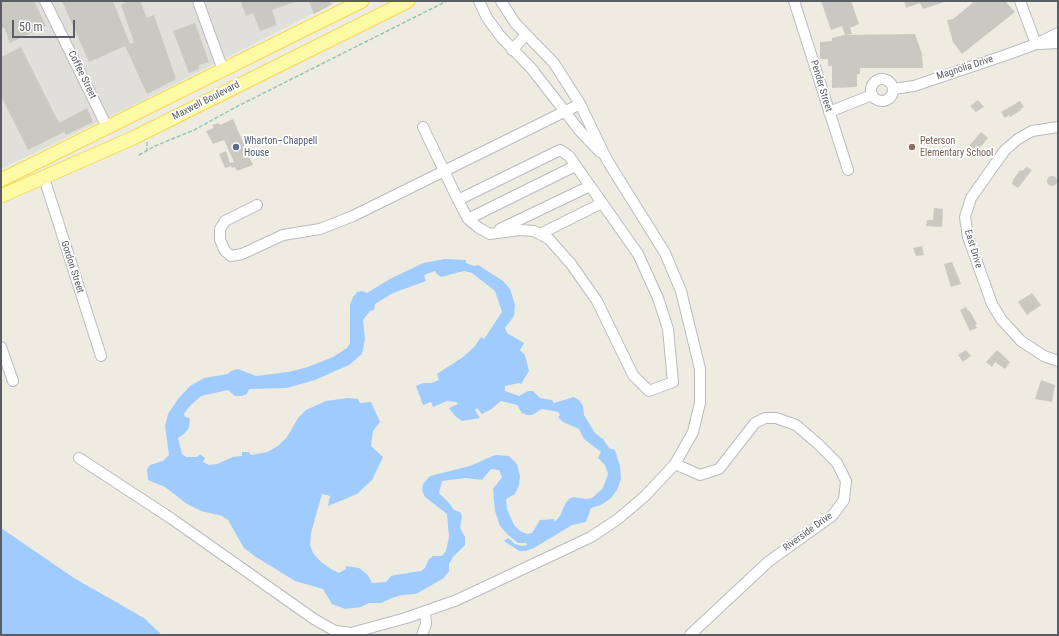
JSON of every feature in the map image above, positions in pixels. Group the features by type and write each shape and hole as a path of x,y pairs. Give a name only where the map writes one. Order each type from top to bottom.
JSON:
{"main road":[{"name":"Maxwell Boulevard","path":"1,180 107,127 125,120 343,6 362,1"},
{"name":"Maxwell Boulevard","path":"1,196 133,138 408,1"}],"street":[{"name":"Coffee Street","path":"45,1 107,127"},
{"path":"198,1 223,70"},
{"path":"479,1 487,18 512,50 531,68 565,112 607,160"},
{"path":"79,458 172,519 314,619 335,631 355,633 457,600 591,537 618,519 644,496 675,464 693,432 700,403 700,369 692,330 680,291 665,253 607,160 580,104 554,63 526,35 501,1"},
{"name":"Pender Street","path":"794,1 848,170"},
{"path":"1020,1 1036,44"},
{"name":"Magnolia Drive","path":"894,89 914,86 1036,44 1058,33"},
{"path":"512,50 526,35"},
{"name":"Magnolia Drive","path":"1036,44 1058,43"},
{"path":"881,79 890,82 894,89 891,98 883,101 879,101 872,95 872,87 874,83 881,79"},
{"path":"829,112 872,95"},
{"path":"257,205 225,221 220,229 220,240 225,251 231,256 242,254 283,235 320,229 353,216 580,104"},
{"path":"423,127 444,172 458,200 468,219 479,228 490,234 520,230 534,231 549,238 571,264 597,301 633,375 649,391 673,382 668,329 658,298 638,254 569,156 560,150 458,200"},
{"name":"East Drive","path":"1058,127 1048,127 1032,131 1018,139 1005,150 970,198 965,222 968,237 992,304 1001,319 1012,333 1032,349 1058,361"},
{"path":"468,219 575,166"},
{"name":"Gordon Street","path":"44,178 101,356"},
{"path":"490,234 590,186"},
{"path":"540,234 602,203"},
{"path":"1,347 13,381"},
{"name":"Riverside Drive","path":"675,464 700,475 719,469 750,428 761,420 776,418 790,422 837,463 843,474 846,487 844,500 832,516 768,562 690,635"},
{"path":"422,635 426,624 425,611"}],"path":[{"path":"139,155 154,146 194,130 236,107 447,1"}],"shaded area":[{"path":"1,1 338,1 136,104 1,169"}],"water":[{"path":"445,259 466,260 466,263 474,266 478,265 503,281 510,289 515,305 514,316 505,328 507,333 524,343 520,350 525,355 529,371 521,384 519,383 505,386 505,391 519,396 528,391 533,391 540,398 552,400 554,403 574,397 579,400 583,406 584,415 595,433 603,439 609,448 615,450 620,466 621,479 617,490 611,498 601,505 591,508 586,522 572,525 534,548 526,551 519,551 504,541 508,538 515,544 522,546 527,545 526,543 518,543 500,526 495,511 493,489 502,477 499,470 491,469 482,480 466,478 442,481 439,493 454,510 460,512 462,516 460,528 465,537 465,545 453,557 449,564 449,571 444,578 416,594 402,595 381,603 369,603 361,607 345,609 332,604 323,589 295,581 256,557 244,548 228,520 222,516 201,511 187,504 165,487 148,480 147,469 150,465 163,461 169,455 165,426 168,414 178,399 190,386 204,378 228,374 231,371 238,369 256,376 288,372 308,367 333,357 347,348 350,343 350,305 357,292 362,291 367,293 390,279 423,263","holes":["435,271 441,277 464,271 472,273 495,291 502,312 484,339 481,337 475,346 463,357 437,374 439,380 416,386 423,405 431,402 433,407 447,401 456,402 458,404 449,408 455,416 462,421 480,418 475,410 477,408 482,414 490,410 501,401 517,405 522,413 527,415 532,415 542,409 558,412 560,415 558,417 563,422 579,429 584,439 601,452 598,458 605,465 608,474 603,488 592,498 586,499 574,497 569,499 555,522 554,519 540,520 532,533 527,534 520,531 514,525 507,509 506,499 515,494 519,485 520,476 517,464 509,456 495,455 470,466 430,476 423,484 422,490 425,497 447,514 449,537 446,551 442,556 433,556 429,559 425,568 421,571 391,576 386,582 372,583 368,575 359,568 346,566 346,569 339,573 331,569 321,562 313,553 310,545 311,533 322,494 330,496 328,506 357,494 372,480 383,457 371,446 373,431 380,422 371,402 360,403 358,399 348,398 326,401 306,410 298,418 287,437 278,446 267,452 251,455 249,452 242,452 242,456 233,457 217,464 209,465 203,462 205,458 200,454 197,457 186,457 182,454 178,438 189,428 190,418 185,417 184,414 201,396 228,390 235,396 242,396 247,394 249,389 287,388 315,380 349,365 362,354 365,339 363,320 370,311 374,310 375,304 393,293 426,281 424,275"]},
{"path":"1,528 74,578 144,618 162,635 1,635"}],"building":[{"path":"1,1 34,1 46,26 10,43 4,27 1,29"},
{"path":"62,1 113,1 130,44 134,42 121,5 128,1 140,1 147,18 154,15 176,79 147,94 125,46 89,62"},
{"path":"242,1 298,1 272,10 277,25 260,31 253,13 246,16 241,3"},
{"path":"309,1 330,1 331,5 314,14"},
{"path":"821,1 851,1 859,24 850,28 852,34 845,35 842,26 831,30"},
{"path":"904,1 947,1 923,9 920,3 906,8"},
{"path":"975,1 1005,1 1015,12 962,54 953,42 947,20 953,19"},
{"path":"195,23 209,62 199,65 199,69 189,73 173,31"},
{"path":"915,34 922,54 923,68 860,68 860,74 857,74 857,87 832,88 832,66 828,66 828,59 820,59 820,42 832,41 832,38 844,35"},
{"path":"21,47 59,123 87,108 93,122 66,135 64,132 28,150 1,96 1,57"},
{"path":"978,100 984,107 976,112 970,106"},
{"path":"1020,101 1024,107 1010,117 1009,115 1005,118 1001,112"},
{"name":"Wharton–Chappell House","path":"233,119 253,165 237,171 235,167 232,168 231,166 225,168 219,154 226,151 230,163 234,162 224,140 213,144 206,131 214,128 212,125 218,123 220,125"},
{"path":"981,132 988,138 977,151 969,146"},
{"path":"1027,167 1032,170 1018,188 1012,184 1013,180 1020,170 1022,171"},
{"path":"1050,176 1054,176 1056,177 1056,185 1050,186 1047,183 1047,179"},
{"path":"934,208 943,209 942,227 926,226 927,220 933,220"},
{"path":"922,246 924,255 916,256 913,248"},
{"path":"952,262 961,284 951,287 944,264"},
{"path":"1032,293 1041,305 1027,315 1018,302"},
{"path":"966,307 977,324 975,325 977,328 970,331 960,310"},
{"path":"966,350 971,356 963,362 958,355"},
{"path":"997,350 1010,362 1005,369 995,362 992,367 986,362"},
{"path":"1041,380 1055,385 1052,402 1035,399"}],"place":[{"name":"Wharton–Chappell House","path":"236,147"},
{"name":"Peterson Elementary School","path":"912,147"}]}
